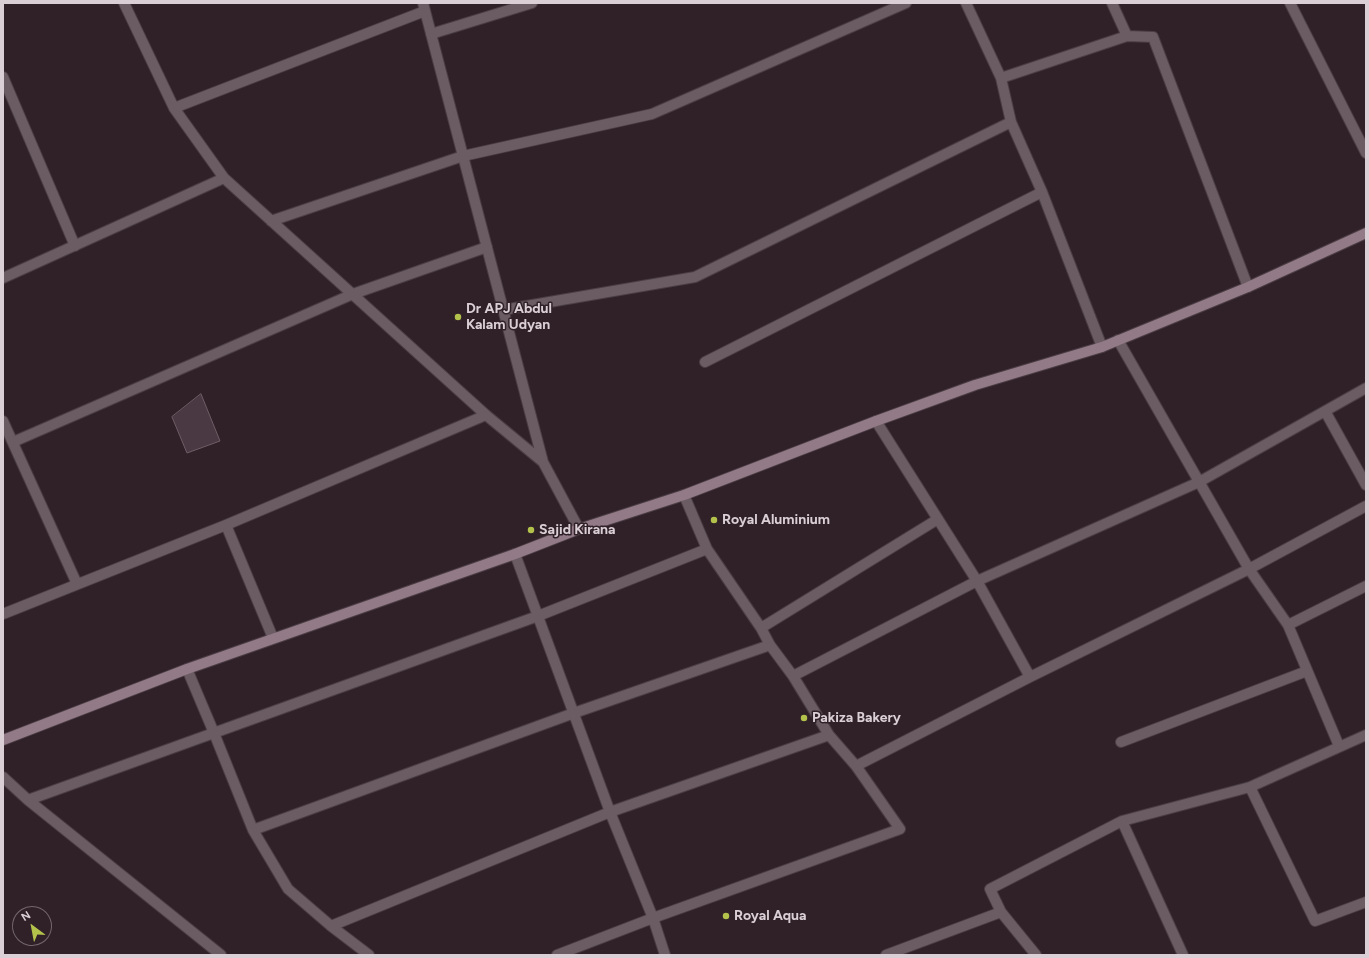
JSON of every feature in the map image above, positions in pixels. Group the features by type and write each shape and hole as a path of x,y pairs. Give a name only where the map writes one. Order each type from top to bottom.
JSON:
{"main road":[{"path":"3,740 187,669 515,554 579,529 684,495 876,421 976,385 1102,347 1248,287 1366,233"}],"street":[{"path":"124,3 174,108 224,178 486,415 543,462"},
{"path":"431,34 532,3"},
{"path":"271,221 463,156 652,114 906,3"},
{"path":"966,3 1001,78 1011,122 1042,192 1102,347"},
{"path":"1112,3 1127,36"},
{"path":"1290,3 1366,153"},
{"path":"174,108 424,7 543,462 579,529"},
{"path":"1001,78 1127,36 1152,37 1248,287"},
{"path":"3,77 75,246"},
{"path":"503,310 695,277 1011,122"},
{"path":"3,278 224,178"},
{"path":"705,362 1042,192"},
{"path":"13,442 353,294 487,247"},
{"path":"1118,340 1249,569 1288,625 1339,746"},
{"path":"793,676 977,581 1199,482 1366,388"},
{"path":"1325,411 1366,485"},
{"path":"3,614 226,525 486,415"},
{"path":"876,421 977,581 1030,677"},
{"path":"3,422 77,584"},
{"path":"558,955 653,918 900,829 856,766 829,735 793,676 770,645 761,628 707,550 684,495"},
{"path":"856,766 1030,677 1249,569 1366,506"},
{"path":"761,628 938,519"},
{"path":"226,525 273,638"},
{"path":"28,800 538,616 707,550"},
{"path":"515,554 610,812 653,918 665,955"},
{"path":"1288,625 1366,586"},
{"path":"253,830 574,713 770,645"},
{"path":"187,669 253,830 288,888 331,926 369,955"},
{"path":"1121,742 1307,671"},
{"path":"331,926 610,812 829,735"},
{"path":"1036,955 1001,912 990,889 1122,821 1250,788 1339,746 1366,735"},
{"path":"3,778 28,800 221,955"},
{"path":"1250,788 1315,920 1366,902"},
{"path":"1122,821 1183,955"},
{"path":"886,955 1001,912"}],"building":[{"path":"201,394 220,441 187,453 172,417"}],"place":[{"name":"Dr APJ Abdul Kalam Udyan","path":"458,317"},
{"name":"Royal Aluminium","path":"714,520"},
{"name":"Sajid Kirana","path":"531,530"},
{"name":"Pakiza Bakery","path":"804,718"},
{"name":"Royal Aqua","path":"726,916"}]}
